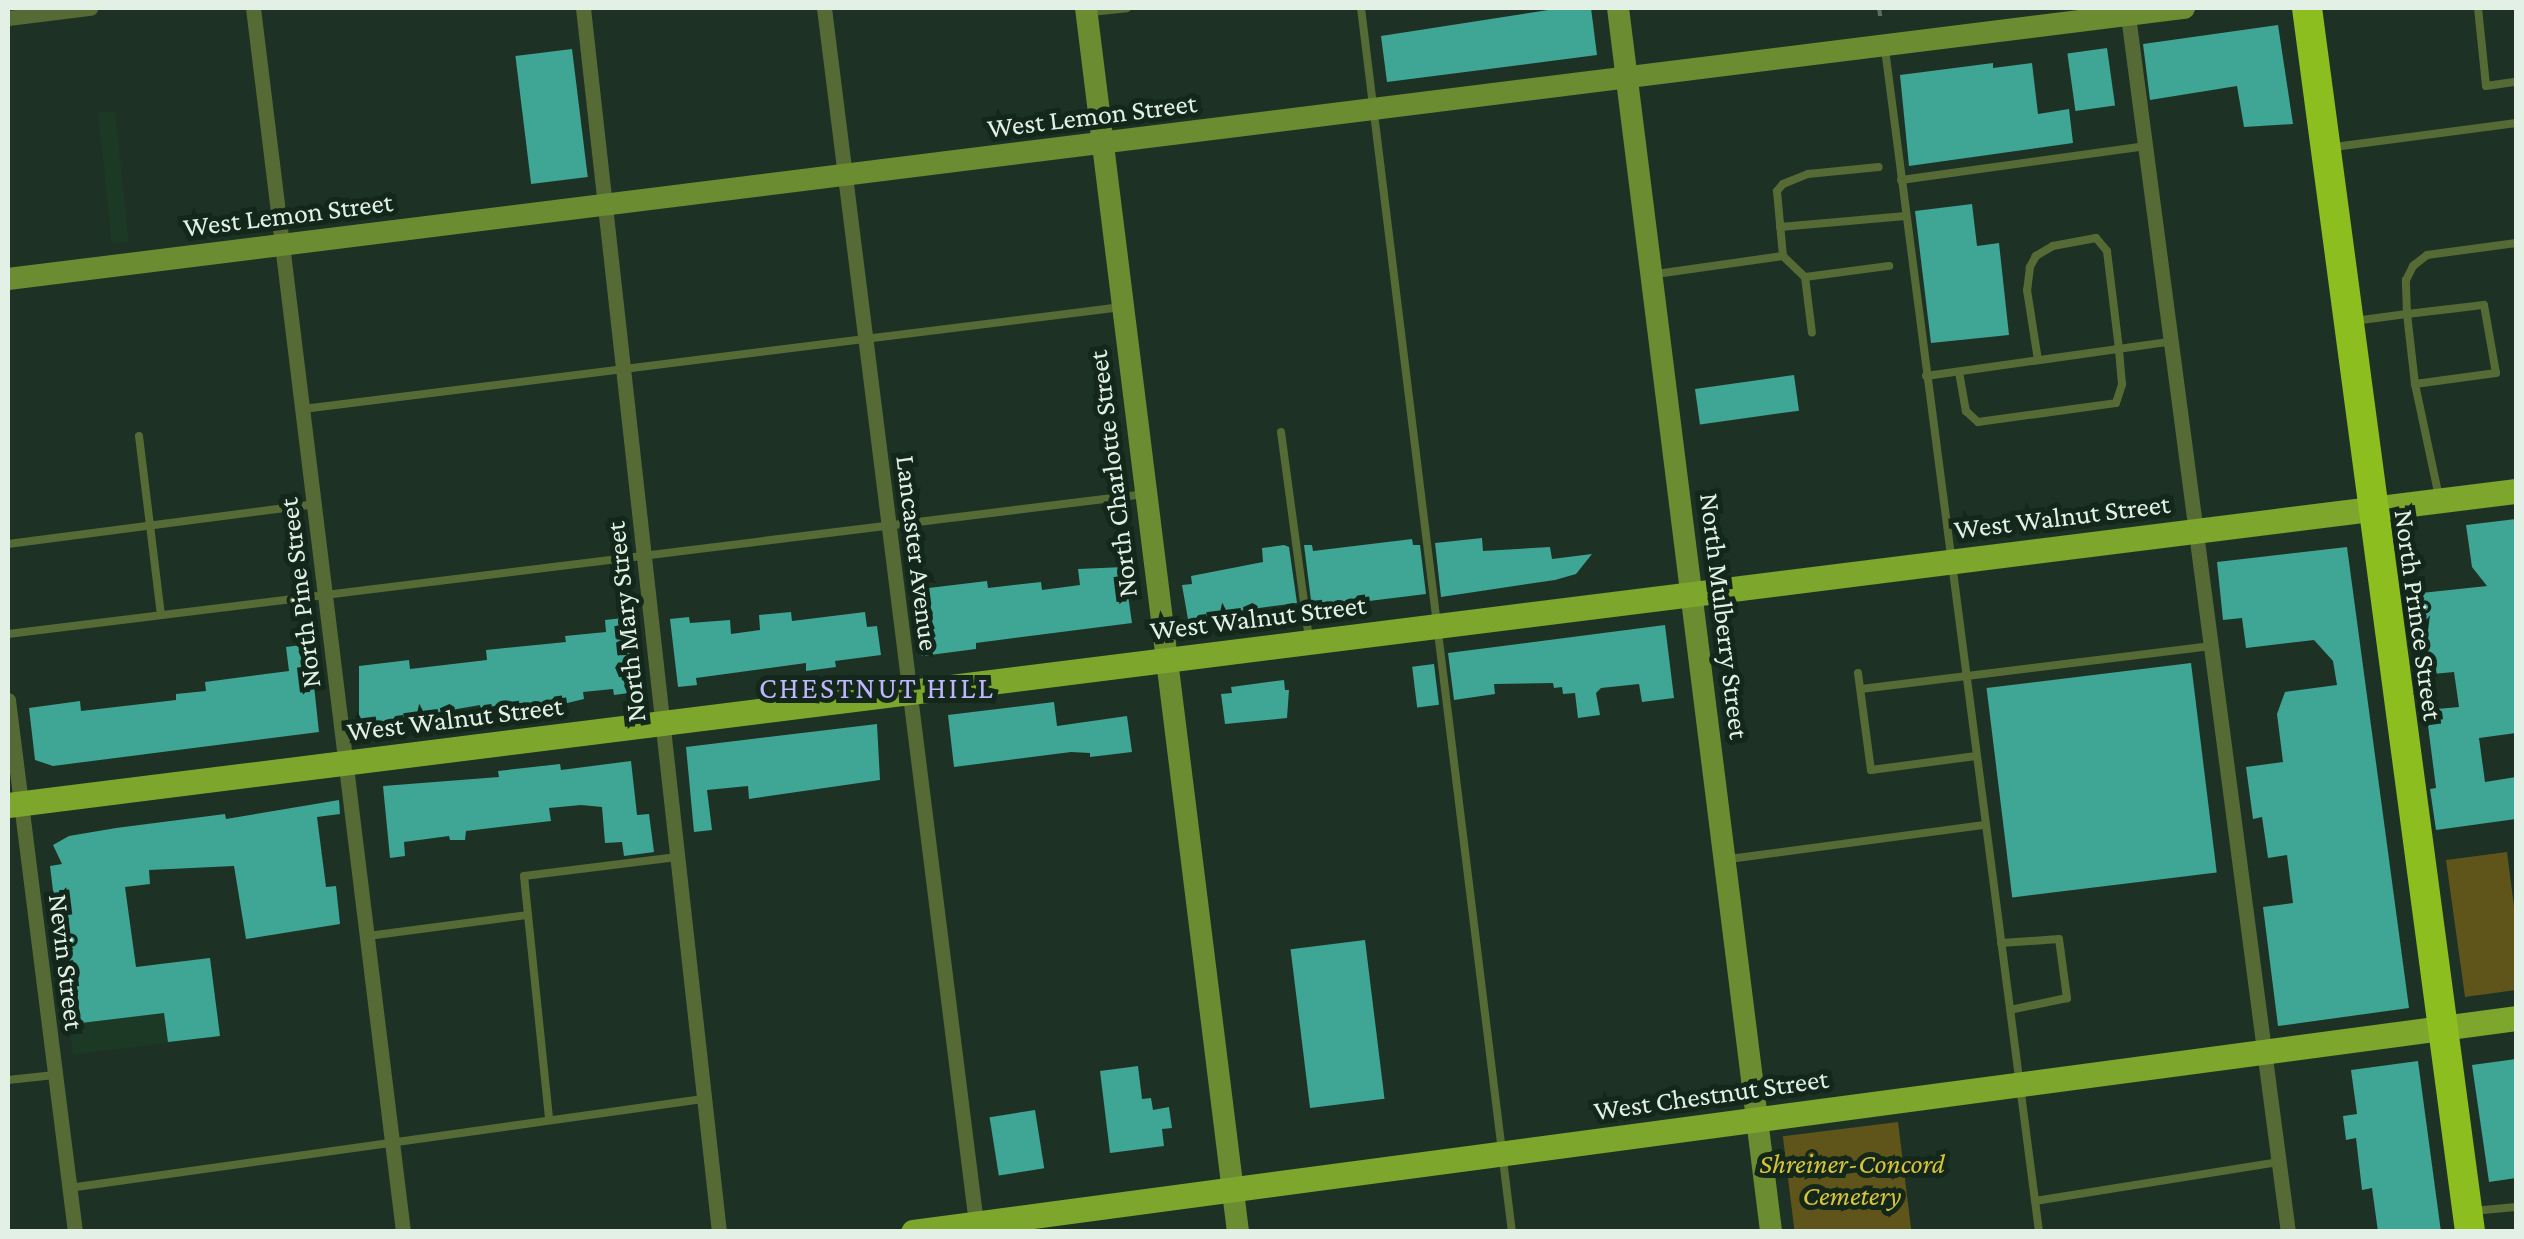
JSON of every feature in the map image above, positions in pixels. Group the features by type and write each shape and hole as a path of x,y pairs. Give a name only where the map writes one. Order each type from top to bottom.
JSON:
{"highway":[{"name":"North Prince Street","path":"2307,8 2469,1222"}],"main road":[{"name":"West Walnut Street","path":"14,804 2516,491"},
{"name":"West Chestnut Street","path":"913,1232 2516,1018"}],"street":[{"path":"8,18 90,8"},
{"name":"North Pine Street","path":"252,8 404,1232"},
{"name":"North Mary Street","path":"583,8 719,1232"},
{"name":"Lancaster Avenue","path":"824,8 976,1223"},
{"name":"North Mulberry Street","path":"1618,8 1771,1232"},
{"name":"West Lemon Street","path":"8,279 1626,79 1882,34 2184,8"},
{"name":"North Charlotte Street","path":"1086,10 1238,1232"},
{"path":"2127,11 2288,1232"},
{"name":"Nevin Street","path":"8,700 14,804 75,1232"}],"lane":[{"path":"1086,10 1128,8"},
{"path":"1361,8 1512,1232"},
{"path":"2478,8 2486,86 2516,82"},
{"path":"1882,34 2039,1232"},
{"path":"2325,148 2516,123"},
{"path":"1901,180 2145,146"},
{"path":"1812,333 1805,277 1783,256 1777,191 1783,184 1808,174 1879,167"},
{"path":"1780,228 1906,216"},
{"path":"1959,372 1966,411 1978,422 2108,406 2121,395 2107,250 2096,238 2053,246 2036,256 2030,266 2027,290 2038,360"},
{"path":"2439,500 2415,384 2406,280 2413,266 2427,255 2516,243"},
{"path":"1651,275 1783,256"},
{"path":"1805,277 1888,266"},
{"path":"2347,322 2484,305 2496,374 2415,384"},
{"path":"303,409 1123,307"},
{"path":"1926,376 2171,342"},
{"path":"1281,432 1310,642"},
{"path":"139,436 161,615"},
{"path":"8,634 1145,494"},
{"path":"8,544 314,504"},
{"path":"1860,689 2211,646"},
{"path":"1858,673 1871,770 1976,756"},
{"path":"1724,860 1985,825"},
{"path":"549,1118 524,876 678,857"},
{"path":"368,936 527,915"},
{"path":"2001,944 2059,939 2068,998 2010,1010"},
{"path":"8,1080 54,1075"},
{"path":"69,1188 704,1099"},
{"path":"2035,1201 2278,1162"},
{"path":"2469,1222 2516,1207"}],"path":[{"path":"1879,8 1882,34"}],"shaded area":[{"path":"115,111 129,241 112,243 98,113"},
{"path":"210,957 220,1036 73,1054 63,975"}],"green space":[{"path":"2507,852 2516,922 2516,990 2465,997 2446,860"},
{"name":"Shreiner-Concord Cemetery","path":"1898,1122 1911,1231 1795,1232 1783,1136"}],"building":[{"path":"1561,8 1591,8 1597,55 1387,82 1381,36"},
{"path":"2278,25 2293,124 2244,127 2237,86 2150,100 2143,44"},
{"path":"2107,48 2115,105 2075,111 2067,54"},
{"path":"572,49 588,177 531,184 515,56"},
{"path":"1993,63 1993,68 2032,63 2038,114 2069,109 2073,143 1909,166 1900,75"},
{"path":"1972,204 1977,246 1999,243 2009,335 1931,343 1915,211"},
{"path":"1794,375 1799,411 1700,425 1695,389"},
{"path":"2516,519 2516,733 2479,738 2485,782 2516,777 2516,819 2436,830 2430,789 2436,788 2426,710 2459,707 2454,672 2422,675 2412,594 2487,586 2472,567 2466,525"},
{"path":"1482,538 1483,551 1550,547 1552,559 1592,554 1576,574 1555,580 1441,597 1435,543"},
{"path":"1412,539 1413,545 1420,545 1426,594 1312,608 1304,545 1312,545 1313,551"},
{"path":"1289,547 1297,603 1215,614 1216,622 1189,625 1182,585 1192,584 1191,576 1263,562 1262,548"},
{"path":"2347,547 2409,1008 2278,1026 2263,907 2293,903 2287,855 2268,858 2262,817 2253,819 2246,767 2283,762 2277,714 2285,692 2337,685 2333,661 2314,640 2246,648 2242,618 2223,620 2217,562"},
{"path":"1124,567 1132,623 976,643 976,649 922,656 918,650 912,590 987,581 988,588 1041,582 1042,590 1080,585 1078,569"},
{"path":"791,612 792,621 865,612 867,627 877,626 881,655 835,661 836,667 806,671 806,663 696,678 697,685 678,687 670,619 689,617 690,623 730,620 731,634 760,630 759,615"},
{"path":"623,618 636,692 583,692 584,699 555,706 481,711 480,705 359,726 359,666 409,660 410,669 487,660 486,650 566,642 565,636 606,632 605,620"},
{"path":"1665,625 1674,698 1642,702 1639,684 1601,688 1596,693 1600,715 1578,718 1575,693 1563,694 1562,687 1554,688 1553,683 1494,684 1495,694 1454,700 1448,653"},
{"path":"301,645 303,658 311,658 319,732 53,766 35,760 29,708 80,701 81,711 176,700 176,694 206,691 205,682 289,671 286,647"},
{"path":"2191,663 2217,872 2012,898 1987,688"},
{"path":"1434,664 1439,705 1417,707 1412,667"},
{"path":"1284,680 1285,690 1289,690 1287,718 1225,724 1221,694 1232,693 1231,687"},
{"path":"1054,702 1057,726 1127,716 1132,752 1090,757 1090,753 1071,752 954,767 948,715"},
{"path":"877,724 880,780 749,799 748,786 707,790 712,830 694,832 686,747"},
{"path":"631,761 637,815 649,814 654,852 624,856 622,842 605,843 602,807 581,805 549,808 551,821 466,831 465,840 450,840 449,836 404,842 405,856 390,858 383,786 499,777 498,771 560,764 561,770"},
{"path":"339,800 340,814 317,817 326,887 336,886 340,924 246,939 234,866 149,870 150,884 125,887 136,967 210,958 220,1036 168,1042 164,1013 81,1023 73,960 67,961 66,948 60,948 50,866 62,864 53,845 69,836 116,828 225,814 226,819"},
{"path":"1365,940 1384,1099 1310,1108 1291,949"},
{"path":"2516,1059 2516,1178 2489,1182 2472,1065"},
{"path":"2418,1061 2441,1232 2378,1232 2372,1188 2362,1190 2356,1138 2346,1140 2343,1116 2357,1114 2351,1070"},
{"path":"1138,1066 1142,1099 1151,1098 1153,1110 1169,1107 1172,1128 1162,1129 1164,1146 1110,1153 1100,1071"},
{"path":"1035,1110 1044,1168 999,1175 990,1117"}],"district":[{"name":"CHESTNUT HILL","path":"877,688"}]}
